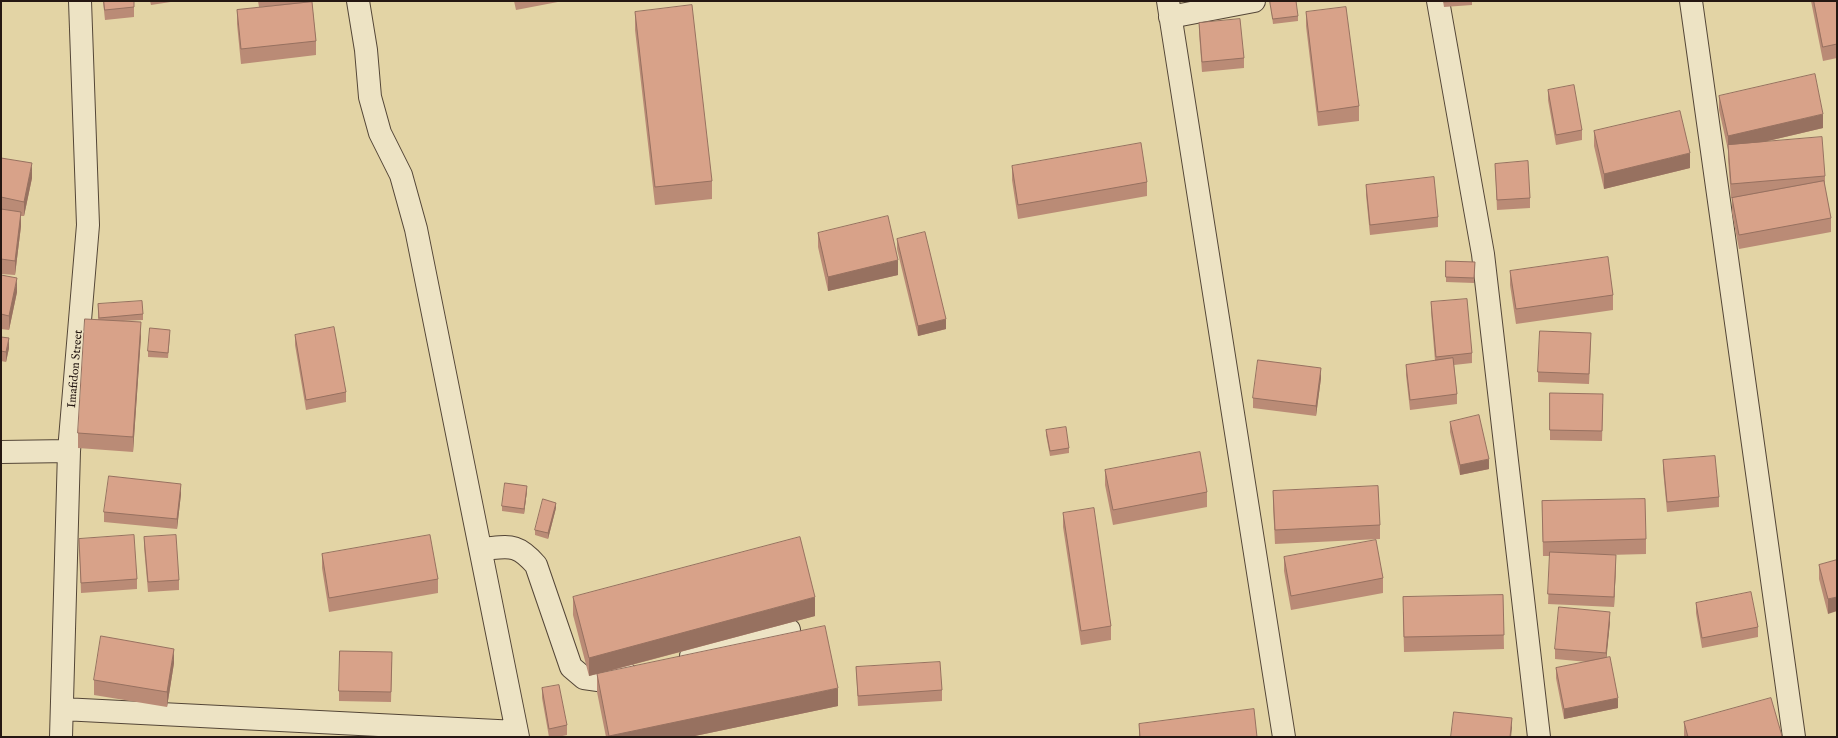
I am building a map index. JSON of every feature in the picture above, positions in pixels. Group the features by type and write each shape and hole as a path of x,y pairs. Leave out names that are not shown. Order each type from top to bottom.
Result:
{"street":[{"name":"Imafidon Street","path":"61,737 69,451 88,225 80,1"},
{"path":"62,710 518,734 416,229 401,175 380,133 370,97 366,50 358,1"},
{"path":"1254,1 1169,9 1284,737"},
{"path":"1438,1 1483,254 1539,737"},
{"path":"1691,1 1794,737"},
{"path":"1,452 69,451"},
{"path":"481,549 511,546 526,553 536,565 572,667 584,678 598,680 644,668"},
{"path":"674,660 789,630"}],"building":[{"path":"104,1 134,1 134,7 105,10"},
{"path":"1270,1 1296,1 1298,16 1273,19"},
{"path":"1814,1 1837,1 1837,44 1823,47"},
{"path":"312,2 316,41 241,49 237,10"},
{"path":"692,5 712,181 655,187 635,12"},
{"path":"1346,7 1359,106 1318,112 1306,12"},
{"path":"1240,19 1244,58 1202,62 1199,23"},
{"path":"1815,74 1823,114 1728,136 1719,96"},
{"path":"1574,85 1582,130 1556,135 1548,90"},
{"path":"1680,111 1690,153 1604,174 1594,131"},
{"path":"1822,137 1825,176 1731,184 1728,145"},
{"path":"1141,143 1147,182 1018,205 1012,166"},
{"path":"1,158 32,163 24,202 1,197"},
{"path":"1528,161 1530,198 1497,200 1495,164"},
{"path":"1434,177 1438,217 1370,225 1366,185"},
{"path":"1824,181 1831,218 1739,235 1732,198"},
{"path":"1,209 21,212 15,261 1,259"},
{"path":"888,216 898,260 828,277 818,233"},
{"path":"925,232 946,319 918,326 897,239"},
{"path":"1608,257 1613,295 1516,309 1510,271"},
{"path":"1446,261 1475,262 1474,278 1446,277"},
{"path":"1,275 17,278 9,316 1,314"},
{"path":"1467,299 1472,353 1436,357 1431,302"},
{"path":"142,301 143,314 99,318 98,304"},
{"path":"85,319 141,322 133,437 78,433"},
{"path":"334,327 346,392 306,400 295,335"},
{"path":"150,328 170,330 168,353 148,351"},
{"path":"1540,331 1591,333 1589,374 1538,372"},
{"path":"1,337 9,338 6,352 1,351"},
{"path":"1453,358 1457,394 1410,400 1406,365"},
{"path":"1258,360 1321,368 1316,406 1253,398"},
{"path":"1550,393 1603,394 1602,431 1550,430"},
{"path":"1479,415 1489,459 1460,465 1450,422"},
{"path":"1066,427 1069,448 1050,451 1046,430"},
{"path":"1200,452 1207,492 1113,510 1105,470"},
{"path":"1715,456 1719,497 1667,502 1663,460"},
{"path":"109,476 181,484 177,519 104,512"},
{"path":"505,483 527,486 524,509 502,506"},
{"path":"1378,486 1380,525 1275,530 1273,491"},
{"path":"543,499 556,503 548,533 535,530"},
{"path":"1645,499 1646,539 1543,542 1542,501"},
{"path":"1094,508 1111,626 1081,631 1063,513"},
{"path":"134,535 137,579 81,583 79,539"},
{"path":"176,535 179,580 148,582 144,537"},
{"path":"430,535 438,579 329,598 322,554"},
{"path":"800,537 815,597 589,658 573,597"},
{"path":"1376,540 1383,578 1291,596 1284,557"},
{"path":"1550,552 1616,555 1614,597 1548,594"},
{"path":"1837,560 1837,597 1828,599 1819,565"},
{"path":"1751,592 1758,627 1702,638 1696,603"},
{"path":"1503,595 1504,635 1404,637 1403,597"},
{"path":"1559,607 1610,612 1606,653 1555,649"},
{"path":"825,626 838,688 609,736 597,674"},
{"path":"101,636 174,649 167,692 94,680"},
{"path":"340,651 392,652 391,692 339,691"},
{"path":"1610,657 1618,698 1564,709 1556,668"},
{"path":"940,662 942,690 858,696 856,667"},
{"path":"559,685 567,725 549,729 542,688"},
{"path":"1771,698 1782,736 1688,737 1684,722"},
{"path":"1254,709 1257,737 1140,737 1139,724"},
{"path":"1454,712 1512,718 1510,737 1451,737"}]}
